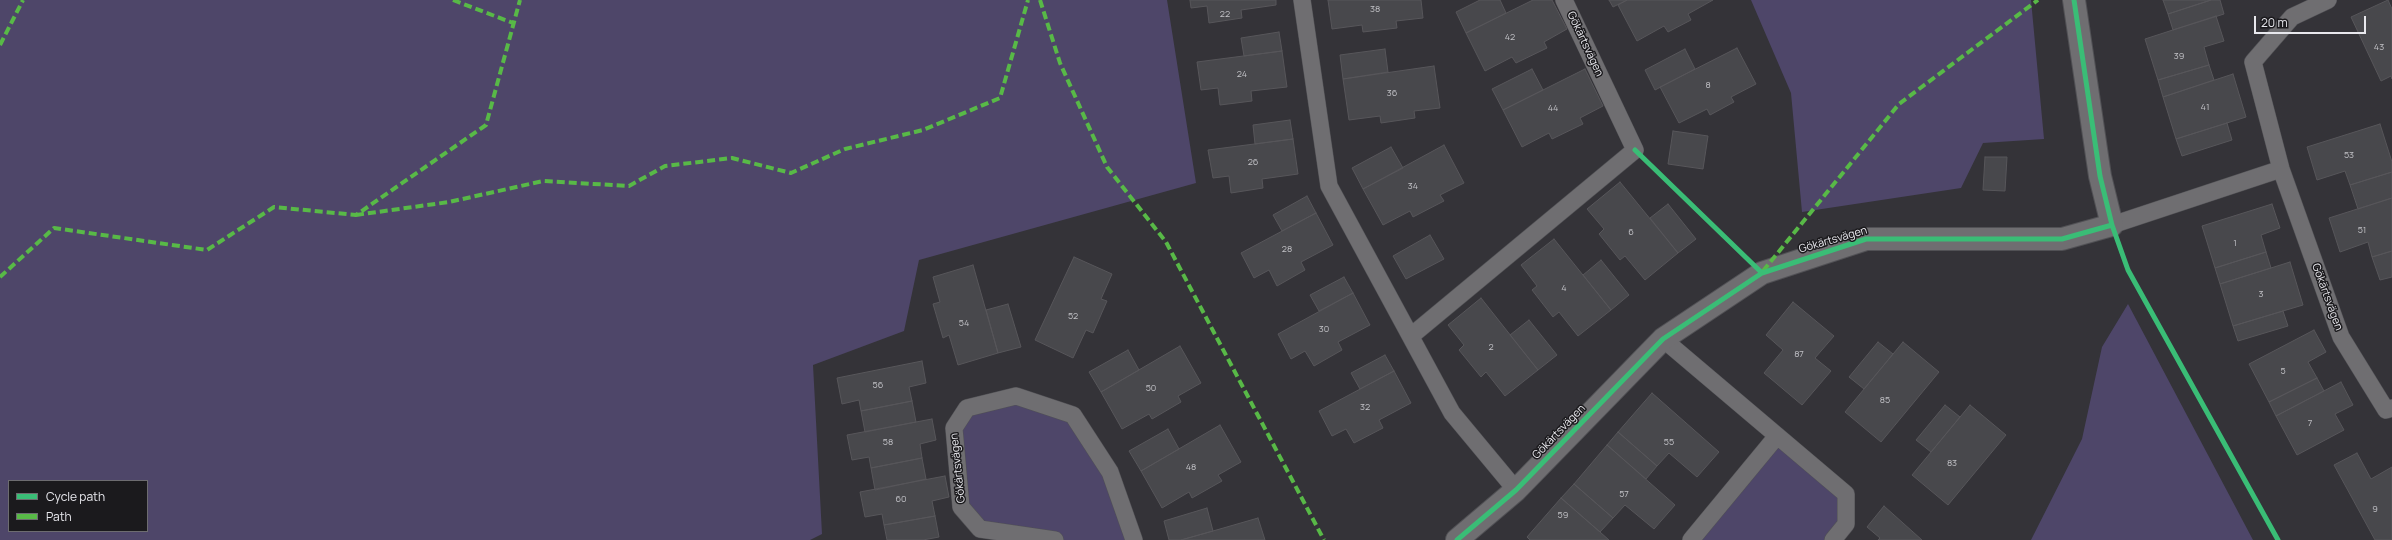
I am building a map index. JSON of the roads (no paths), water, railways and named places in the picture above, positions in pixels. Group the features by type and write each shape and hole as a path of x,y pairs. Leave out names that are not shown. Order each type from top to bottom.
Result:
{"street":[{"path":"2074,0 2100,176 2112,225"},
{"name":"Gökärtsvägen","path":"1457,540 1516,490 1663,339 1762,273 1866,239 2062,239 2112,225"}],"lane":[{"path":"1302,0 1330,186 1452,413 1516,490"},
{"name":"Gökärtsvägen","path":"1411,336 1635,150 1564,0"},
{"name":"Gökärtsvägen","path":"2328,0 2292,16 2252,62 2282,169 2341,337 2386,410 2392,408"},
{"name":"Gökärtsvägen","path":"2112,225 2282,169"},
{"path":"1663,339 1846,494 1846,524 1833,540"},
{"name":"Gökärtsvägen","path":"1055,540 980,529 961,507 954,428 967,408 1016,396 1073,415 1110,472 1131,539"},
{"path":"1691,540 1777,436"}]}
